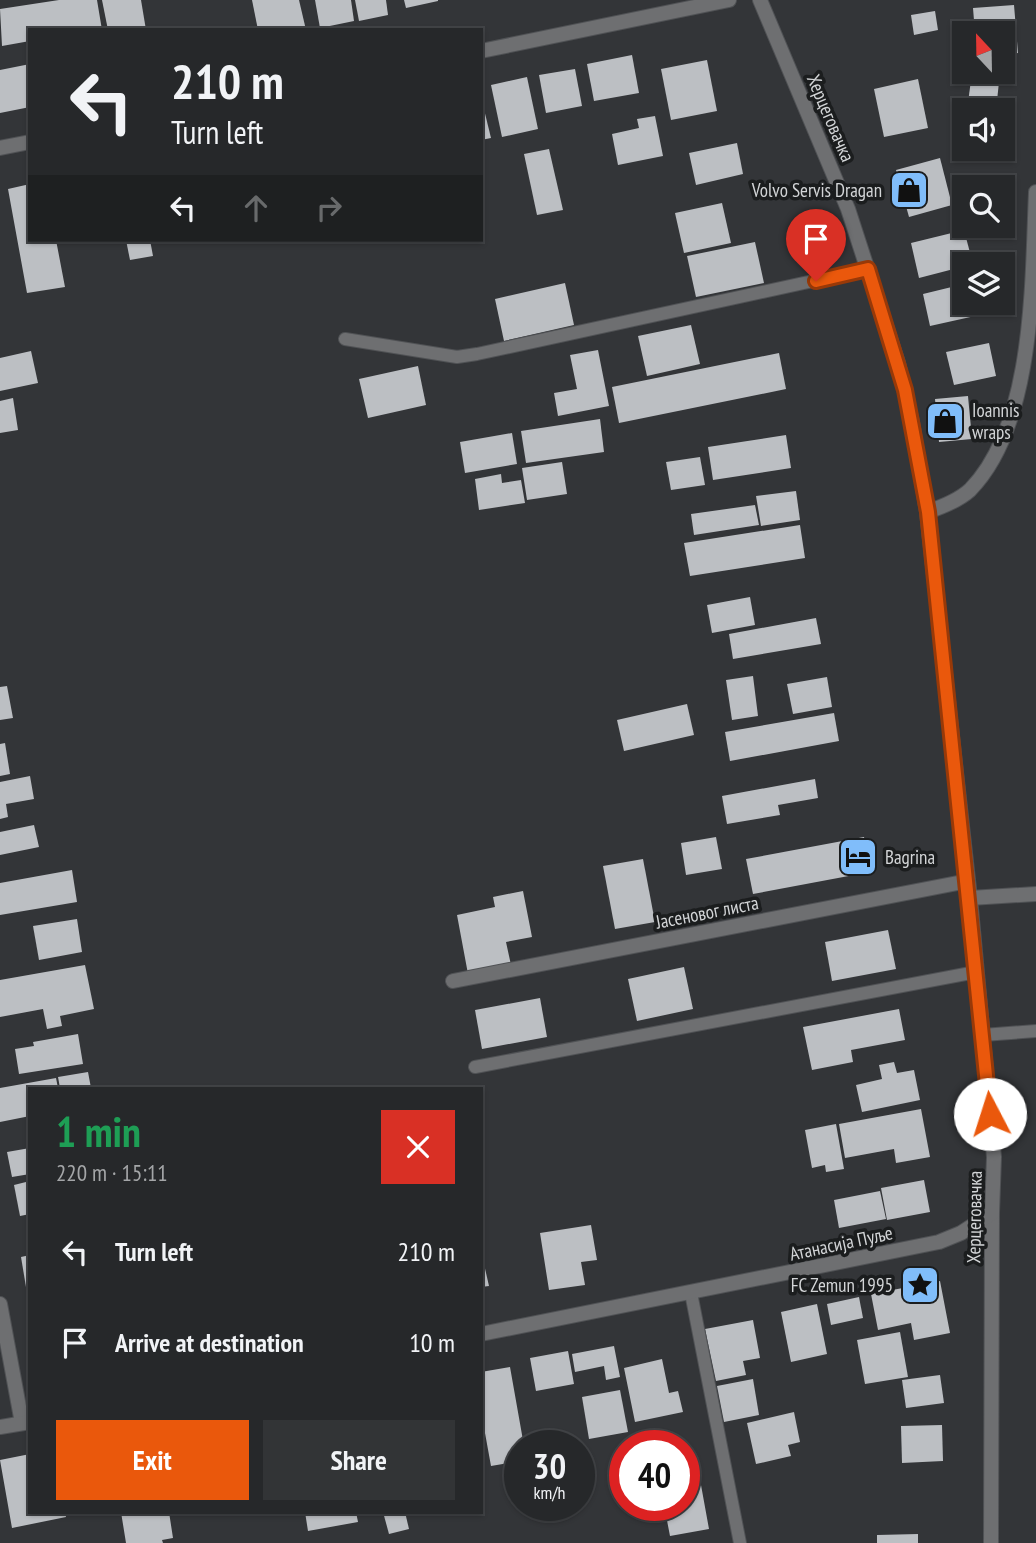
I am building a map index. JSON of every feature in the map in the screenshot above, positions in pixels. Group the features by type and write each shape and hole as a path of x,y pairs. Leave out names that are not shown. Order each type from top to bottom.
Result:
{"street":[{"path":"483,51 729,0"},
{"name":"Херцеговачка","path":"760,0 824,149 868,269 905,390 928,512 970,898 994,1157 991,1543"},
{"path":"0,148 28,142"},
{"path":"928,512 948,505 970,490 1005,434 1014,409 1031,299 1036,192"},
{"name":"Јасеновог листа","path":"453,981 968,881"},
{"path":"970,898 1036,894"},
{"name":"Атанасија Пуље","path":"483,1334 939,1242 961,1233 992,1213"},
{"path":"0,1304 26,1422 0,1427"}],"lane":[{"path":"345,340 457,356 477,354 868,269"},
{"path":"475,1066 976,972"},
{"path":"983,1035 1036,1031"},
{"path":"691,1293 740,1543"}],"building":[{"path":"59,0 97,0 102,28 28,28 28,41 2,46 0,9"},
{"path":"102,0 141,0 146,28 108,28"},
{"path":"252,0 299,0 306,28 258,28"},
{"path":"315,0 351,0 354,21 320,28"},
{"path":"355,0 386,0 388,15 359,21"},
{"path":"404,0 438,0 438,1 406,8"},
{"path":"1014,5 1018,53 1015,53 1015,21 974,21 973,8"},
{"path":"935,11 938,30 914,35 911,15"},
{"path":"632,55 639,93 594,101 587,64"},
{"path":"707,60 717,111 671,120 661,69"},
{"path":"28,64 28,107 0,113 0,70"},
{"path":"575,69 582,106 546,113 539,75"},
{"path":"527,77 538,129 502,137 491,85"},
{"path":"918,79 928,128 884,137 874,89"},
{"path":"970,84 999,84 997,98 969,98"},
{"path":"483,105 491,138 483,140"},
{"path":"655,116 663,156 618,165 612,134 639,128 637,119"},
{"path":"737,143 743,174 696,185 689,153"},
{"path":"549,149 563,210 537,215 524,154"},
{"path":"940,158 952,205 909,217 896,170"},
{"path":"28,184 28,242 56,242 65,287 27,293 8,189"},
{"path":"722,203 731,243 684,253 675,213"},
{"path":"952,233 952,238 966,238 970,252 952,252 952,269 919,278 911,243"},
{"path":"126,242 150,242 153,256 130,260"},
{"path":"755,242 764,283 696,297 687,256"},
{"path":"565,283 574,325 504,341 495,299"},
{"path":"952,287 952,315 980,315 930,326 923,294"},
{"path":"691,325 700,364 647,376 638,336"},
{"path":"989,343 996,376 954,385 946,352"},
{"path":"598,350 609,406 558,416 554,393 577,389 570,355"},
{"path":"31,351 38,383 0,391 0,358"},
{"path":"779,353 786,389 619,423 612,387"},
{"path":"418,366 426,405 368,418 359,379"},
{"path":"968,396 972,439 939,442 935,399"},
{"path":"13,398 18,430 0,433 0,401"},
{"path":"600,419 604,452 526,463 521,431"},
{"path":"512,433 517,464 465,473 460,442"},
{"path":"786,435 791,468 713,480 708,447"},
{"path":"700,457 705,485 671,490 666,462"},
{"path":"562,462 567,494 527,500 522,468"},
{"path":"501,474 502,483 521,480 525,503 479,510 475,479"},
{"path":"796,491 800,520 761,526 756,496"},
{"path":"755,505 759,525 694,535 691,514"},
{"path":"800,525 805,558 690,576 684,543"},
{"path":"750,597 755,625 712,633 707,605"},
{"path":"816,618 821,644 733,659 729,634"},
{"path":"753,676 758,716 732,720 726,680"},
{"path":"827,677 832,707 793,714 787,684"},
{"path":"7,686 13,718 0,720 0,687"},
{"path":"687,704 694,735 624,751 617,720"},
{"path":"834,713 839,741 730,761 725,732"},
{"path":"5,743 10,774 0,776 0,744"},
{"path":"30,776 34,799 6,804 8,817 0,819 0,782"},
{"path":"815,779 818,798 778,805 780,815 727,824 722,796"},
{"path":"34,825 39,847 0,855 0,832"},
{"path":"716,837 722,869 686,875 681,843"},
{"path":"864,837 870,872 753,894 746,859"},
{"path":"643,859 655,922 615,929 603,866"},
{"path":"72,870 77,902 0,915 0,883"},
{"path":"523,891 532,937 506,942 511,965 468,974 457,915 495,907 493,897"},
{"path":"77,919 82,952 39,960 33,926"},
{"path":"888,930 896,969 832,981 825,942"},
{"path":"85,965 94,1009 60,1016 62,1026 47,1029 43,1009 0,1017 0,980"},
{"path":"684,967 693,1009 637,1021 628,979"},
{"path":"540,998 547,1037 482,1049 475,1010"},
{"path":"899,1009 905,1040 851,1050 853,1062 812,1070 803,1027"},
{"path":"78,1034 83,1064 19,1074 15,1049 34,1046 33,1042"},
{"path":"894,1062 897,1073 914,1070 920,1100 862,1112 856,1085 882,1079 879,1065"},
{"path":"88,1072 91,1087 60,1087 58,1077"},
{"path":"56,1078 58,1087 28,1087 28,1116 0,1122 0,1088"},
{"path":"921,1109 930,1157 896,1163 894,1149 845,1158 839,1124"},
{"path":"836,1124 844,1169 826,1172 825,1165 812,1168 805,1130"},
{"path":"28,1148 28,1174 12,1177 7,1152"},
{"path":"924,1180 930,1212 887,1220 881,1188"},
{"path":"28,1182 28,1214 20,1216 14,1185"},
{"path":"880,1191 886,1219 839,1228 834,1200"},
{"path":"591,1225 597,1260 581,1262 585,1285 549,1290 540,1233"},
{"path":"28,1255 28,1287 26,1287 21,1257"},
{"path":"483,1260 489,1286 483,1287"},
{"path":"940,1281 950,1333 914,1340 911,1323 878,1330 871,1294"},
{"path":"859,1297 863,1318 831,1325 827,1304"},
{"path":"817,1304 827,1354 791,1362 781,1312"},
{"path":"753,1320 760,1358 743,1361 746,1375 716,1381 705,1329"},
{"path":"900,1332 908,1377 865,1384 857,1340"},
{"path":"614,1346 620,1377 606,1380 604,1366 575,1372 572,1354"},
{"path":"568,1351 574,1384 536,1391 530,1358"},
{"path":"662,1359 669,1393 678,1391 683,1412 635,1422 624,1368"},
{"path":"510,1367 521,1430 504,1430 504,1464 491,1466 483,1422 483,1372"},
{"path":"940,1375 944,1403 906,1408 902,1380"},
{"path":"753,1379 759,1415 724,1422 717,1386"},
{"path":"620,1390 628,1430 609,1430 609,1435 595,1438 595,1430 588,1430 582,1397"},
{"path":"794,1412 800,1442 788,1445 791,1456 756,1464 747,1423"},
{"path":"942,1425 943,1461 902,1463 901,1426"},
{"path":"28,1454 28,1514 65,1514 66,1517 12,1528 0,1460"},
{"path":"700,1485 709,1529 670,1536 667,1521 700,1521"},
{"path":"121,1514 169,1514 173,1538 162,1540 163,1543 126,1543"},
{"path":"305,1514 356,1514 358,1522 308,1531"},
{"path":"384,1514 405,1514 409,1529 389,1534"},
{"path":"918,1534 918,1543 877,1543 877,1535"}],"place":[{"name":"Volvo Servis Dragan","path":"909,190"},
{"name":"Ioannis wraps","path":"945,421"},
{"name":"Bagrina","path":"858,857"},
{"name":"FC Zemun 1995","path":"920,1285"}],"route":[{"path":"816,281 868,269 905,390 928,512 990,1114"}]}
